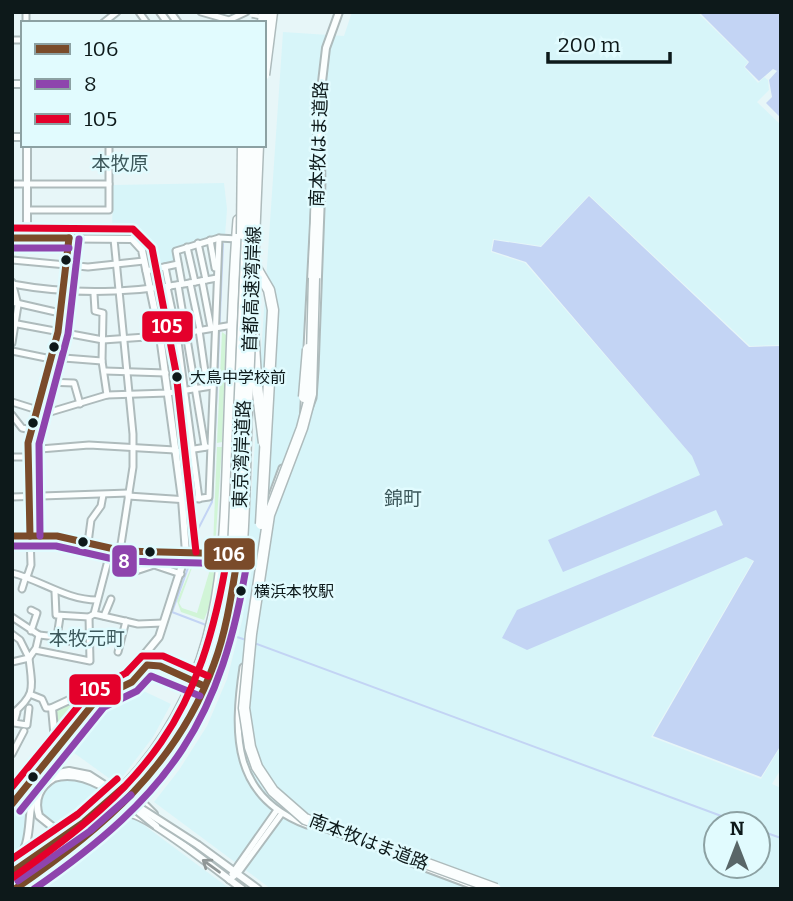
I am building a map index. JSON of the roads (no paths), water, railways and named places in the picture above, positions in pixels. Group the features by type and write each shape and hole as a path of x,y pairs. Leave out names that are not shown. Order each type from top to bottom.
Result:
{"highway":[{"path":"266,54 276,14"},
{"path":"266,65 276,14"},
{"name":"南本牧はま道路","path":"320,99 314,278 304,394 269,506 243,695 244,734 253,761 271,792 295,813 325,829 493,889"},
{"path":"243,147 242,236 269,290 273,319 264,502 245,635 243,695"},
{"name":"東京湾岸道路","path":"12,870 99,810 151,755 172,724 193,681 215,616 224,554 232,325 243,147"},
{"name":"東京湾岸道路","path":"14,888 90,837 129,802 179,738 204,686 228,615 238,554 255,147"},
{"name":"首都高速湾岸線","path":"14,888 90,835 145,789 188,735 217,676 231,629 239,576 255,147"},
{"name":"首都高速湾岸線","path":"12,878 85,829 138,783 185,722 215,655 224,617 233,551 255,147"},
{"name":"南本牧はま道路","path":"314,278 314,361 309,405 272,503 247,667 244,714 250,747 268,785 283,802 309,821 493,889"},
{"path":"250,310 257,401 265,453 260,574"}],"street":[{"path":"201,12 229,20 249,14 276,14"},
{"name":"南本牧はま道路","path":"320,99 326,48 340,12"},
{"path":"320,99 322,182 313,398 269,498 236,716 238,743 245,768 260,792 279,812 481,889"},
{"path":"303,424 320,99"},
{"path":"27,147 27,238"},
{"path":"27,210 109,210 109,147"},
{"path":"12,184 109,184"},
{"path":"12,237 135,240 144,261 160,337 191,553 157,640 130,672 52,708 46,708 42,699 32,695"},
{"path":"22,589 31,565 28,454 31,430 58,332 69,238"},
{"path":"12,497 128,494 182,499 209,497 207,447 219,238"},
{"path":"207,447 176,251 219,238 237,239"},
{"path":"114,239 114,264 125,340 133,449 120,551"},
{"path":"210,240 217,278"},
{"path":"198,243 200,330 210,386"},
{"path":"187,247 213,328"},
{"path":"12,260 88,267 144,261"},
{"path":"146,271 178,264"},
{"path":"165,267 177,334 199,499"},
{"path":"12,343 15,304 12,283 63,292 94,294 168,287 217,278"},
{"path":"94,294 95,311 103,313 102,361 107,395"},
{"path":"15,304 60,313"},
{"path":"14,324 103,340 125,340 247,324"},
{"path":"12,351 51,358 102,361"},
{"path":"105,371 166,373"},
{"path":"46,382 74,383 80,404"},
{"path":"12,402 47,413 107,395 168,393 210,386"},
{"path":"12,415 22,428 31,430"},
{"path":"12,457 89,444 175,451 207,447"},
{"path":"88,543 91,520 101,506 103,495"},
{"path":"12,536 62,537 120,551 238,554"},
{"path":"35,650 90,661 92,615 111,549"},
{"path":"136,572 154,565 181,575"},
{"path":"12,573 55,592 83,600 97,600"},
{"path":"55,592 56,615 60,617"},
{"path":"104,616 111,599"},
{"path":"31,631 37,612"},
{"path":"60,617 78,614 163,623"},
{"path":"12,617 39,635 57,636 72,642"},
{"path":"57,636 60,617"},
{"path":"118,652 127,621"},
{"path":"12,634 20,640 29,658 32,695 29,709 12,714"},
{"path":"12,662 29,658 35,650 39,635"},
{"path":"12,804 97,699 132,682 147,665 160,666 204,686"},
{"path":"52,708 56,751"},
{"path":"12,754 24,731"},
{"path":"179,738 142,796 144,805 158,823 192,853 242,889"},
{"path":"12,870 28,843 33,794 39,784 69,771 89,775 158,823 198,845 258,889"},
{"path":"53,776 37,797 37,812 45,823 54,828 68,828 99,810"},
{"path":"229,880 279,812"},
{"path":"50,866 131,814 158,823"}],"water":[{"path":"699,12 781,12 781,118 766,103 772,97 769,80 777,71 773,69 759,81 745,67 749,62"},
{"path":"589,196 749,347 781,346 781,745 761,777 653,736 754,561 746,557 527,650 502,638 517,610 723,525 716,510 563,572 548,540 700,475 692,456 526,262 492,251 494,240 541,247"}],"waterway":[{"path":"194,549 194,537 212,502 223,244"},
{"path":"193,554 172,612 206,625"},
{"path":"231,635 246,640"},
{"path":"254,643 705,810"},
{"path":"772,835 781,838"}],"place":[{"name":"大鳥中学校前","path":"177,377"},
{"name":"横浜本牧駅","path":"241,591"}],"district":[{"name":"本牧原","path":"120,163"},
{"name":"錦町","path":"403,498"},
{"name":"本牧元町","path":"87,638"}]}
